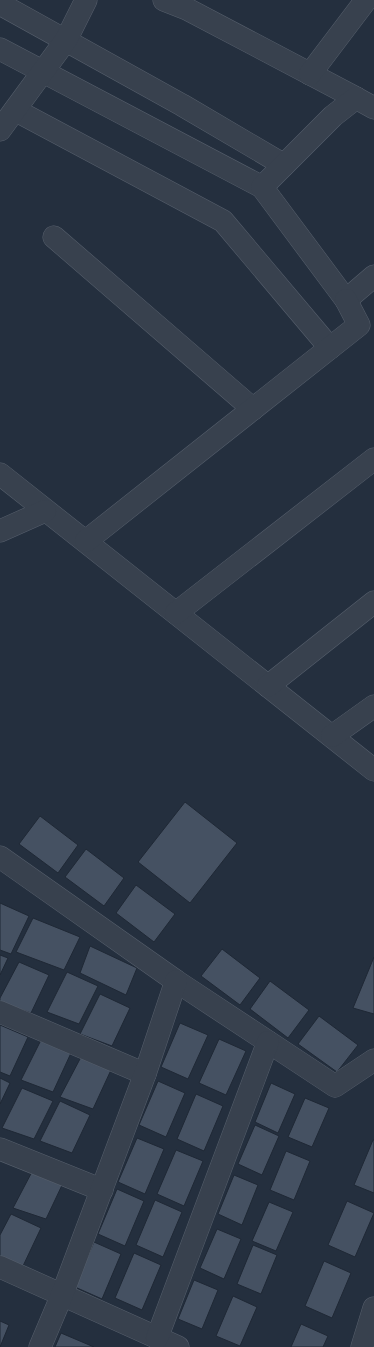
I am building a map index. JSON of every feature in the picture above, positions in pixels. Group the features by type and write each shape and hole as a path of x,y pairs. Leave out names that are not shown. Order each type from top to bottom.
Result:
{"street":[{"path":"0,130 66,40 86,0"},
{"path":"164,0 190,5 310,74 365,103"},
{"path":"310,74 366,0"},
{"path":"0,4 175,101 284,165"},
{"path":"0,49 262,187 346,300 359,325 86,541"},
{"path":"262,187 333,116 365,103"},
{"path":"15,110 222,221 330,348"},
{"path":"54,237 253,409"},
{"path":"346,300 374,276"},
{"path":"176,613 374,459"},
{"path":"0,474 374,770"},
{"path":"0,531 45,511"},
{"path":"268,686 374,602"},
{"path":"332,736 374,706"},
{"path":"0,857 176,981 335,1086 374,1060"},
{"path":"40,1347 62,1295 102,1190 145,1074 176,981"},
{"path":"0,1012 145,1074"},
{"path":"157,1338 268,1042"},
{"path":"0,1149 102,1190"},
{"path":"0,1267 178,1347"},
{"path":"362,1347 374,1308"}],"building":[{"path":"185,802 237,843 190,903 138,862"},
{"path":"40,816 78,845 58,873 19,844"},
{"path":"86,849 124,878 104,906 65,877"},
{"path":"136,885 175,914 154,942 116,913"},
{"path":"0,903 29,916 11,954 0,950"},
{"path":"33,918 80,937 64,970 16,952"},
{"path":"90,946 137,968 126,995 80,973"},
{"path":"222,949 260,978 240,1005 201,976"},
{"path":"0,955 8,958 0,975"},
{"path":"374,957 374,1014 353,1008"},
{"path":"19,962 49,975 31,1013 0,1002 0,998"},
{"path":"67,972 98,986 79,1024 47,1012"},
{"path":"270,981 309,1010 288,1038 250,1009"},
{"path":"100,994 130,1008 112,1046 80,1034"},
{"path":"319,1016 358,1045 337,1072 298,1044"},
{"path":"180,1023 208,1035 188,1079 161,1067"},
{"path":"0,1025 28,1037 10,1076 0,1072"},
{"path":"219,1039 246,1051 226,1095 199,1083"},
{"path":"41,1040 71,1053 53,1092 21,1080"},
{"path":"81,1057 111,1070 93,1109 60,1097"},
{"path":"0,1078 10,1083 0,1104"},
{"path":"158,1081 185,1093 166,1137 139,1125"},
{"path":"271,1083 295,1094 278,1133 255,1122"},
{"path":"22,1088 53,1101 34,1139 2,1128"},
{"path":"196,1094 223,1106 204,1151 177,1139"},
{"path":"305,1098 329,1108 312,1147 288,1137"},
{"path":"60,1101 90,1115 72,1153 40,1141"},
{"path":"255,1125 279,1136 262,1175 238,1164"},
{"path":"137,1138 164,1149 145,1194 118,1182"},
{"path":"374,1140 374,1193 354,1185"},
{"path":"176,1150 203,1161 184,1206 157,1194"},
{"path":"286,1151 310,1161 294,1200 270,1190"},
{"path":"34,1168 64,1181 46,1219 13,1208"},
{"path":"234,1175 258,1185 242,1225 218,1214"},
{"path":"117,1189 144,1201 125,1246 98,1234"},
{"path":"155,1200 182,1212 163,1257 136,1245"},
{"path":"347,1201 374,1213 355,1257 328,1245"},
{"path":"269,1202 293,1212 276,1251 252,1241"},
{"path":"11,1214 41,1228 23,1266 0,1258 0,1235"},
{"path":"217,1229 241,1239 224,1279 200,1268"},
{"path":"94,1242 121,1254 102,1299 75,1287"},
{"path":"253,1245 277,1255 261,1294 237,1284"},
{"path":"134,1253 161,1265 142,1310 115,1298"},
{"path":"324,1261 351,1273 332,1318 305,1306"},
{"path":"194,1280 218,1290 202,1329 178,1319"},
{"path":"233,1296 257,1307 240,1346 216,1336"},
{"path":"0,1321 9,1325 0,1347"},
{"path":"301,1324 328,1336 323,1347 291,1347"},
{"path":"61,1333 94,1347 55,1347"}]}
